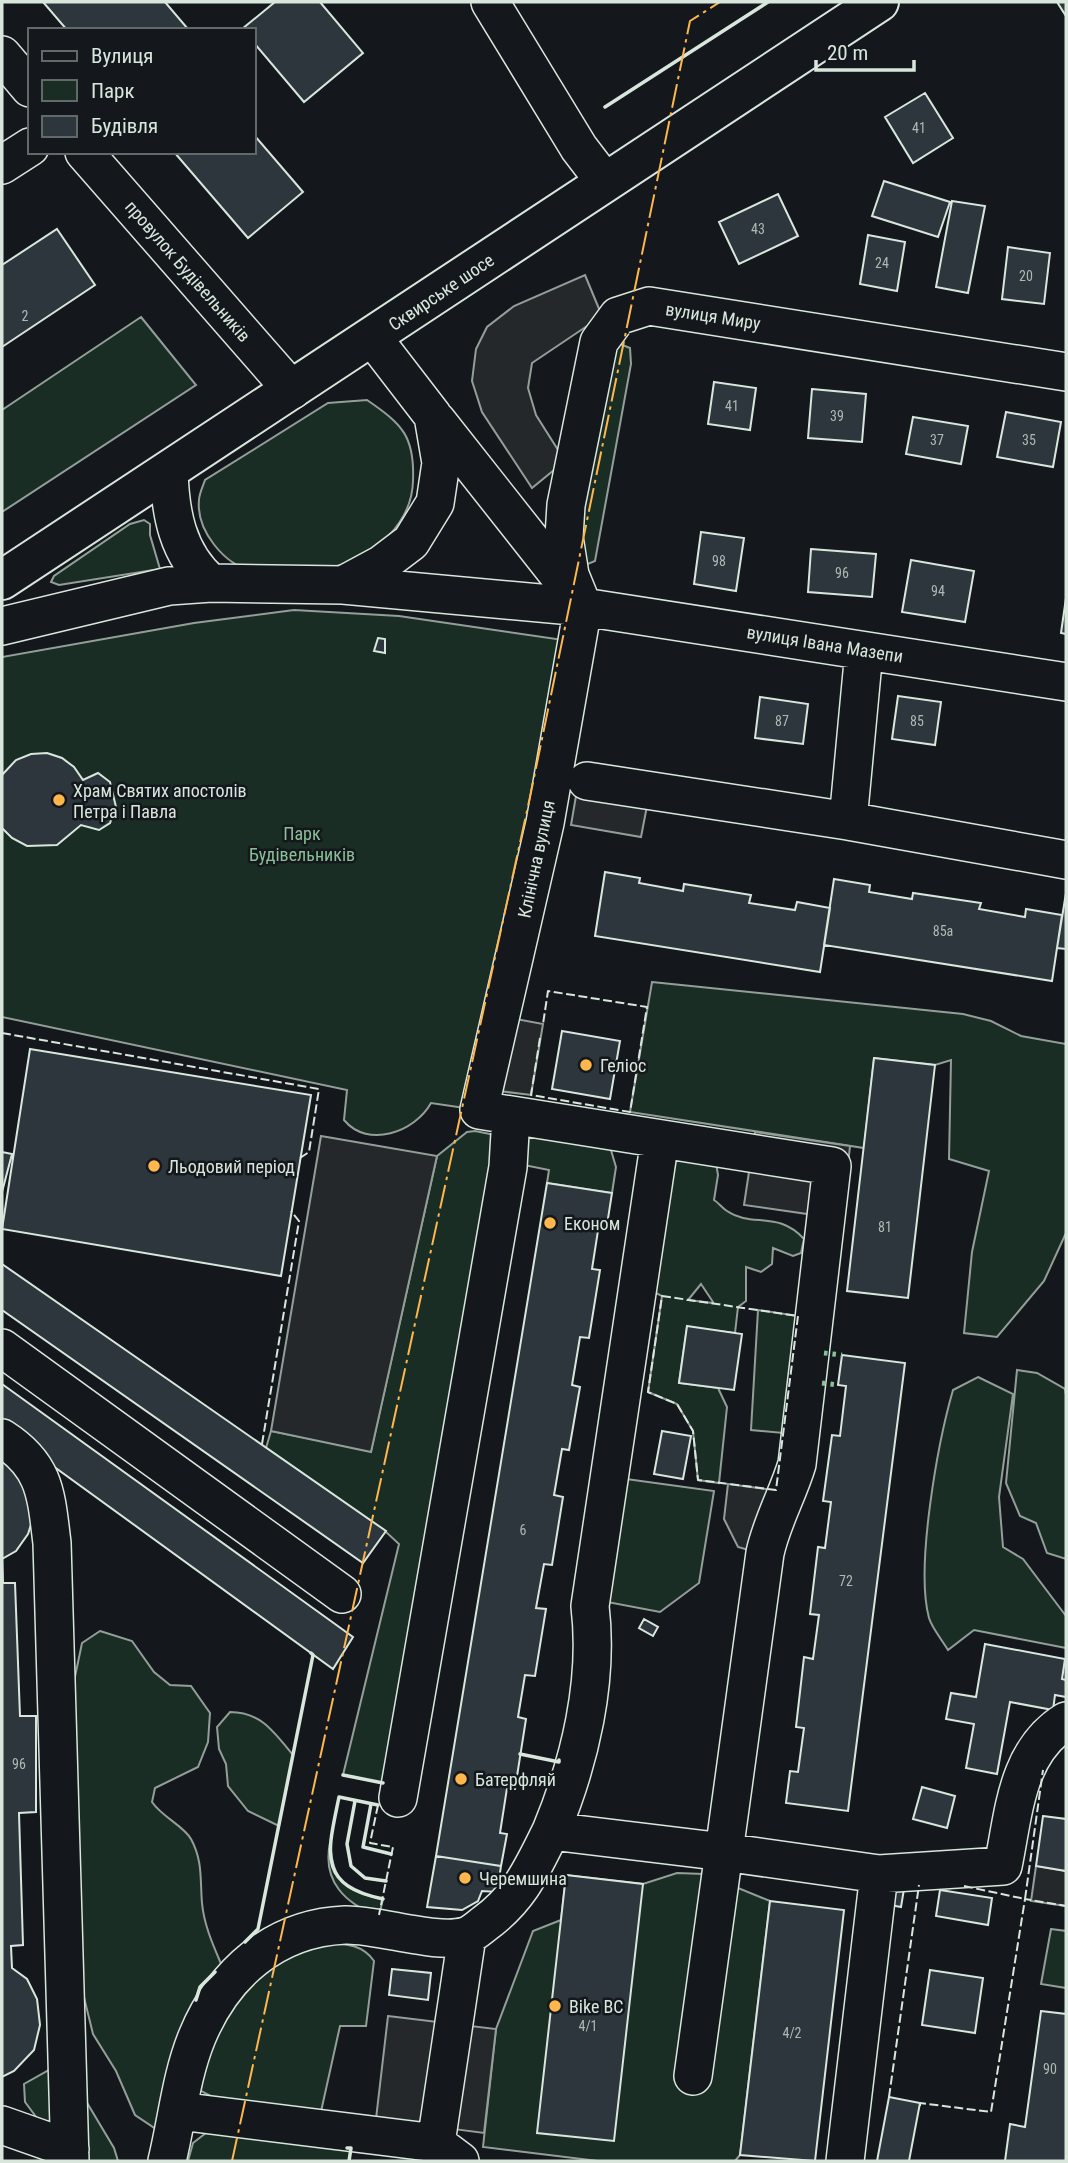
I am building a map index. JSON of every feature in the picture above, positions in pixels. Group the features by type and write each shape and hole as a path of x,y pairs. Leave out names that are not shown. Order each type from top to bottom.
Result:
{"main road":[{"name":"Сквирське шосе","path":"2,580 879,2"}],"street":[{"path":"491,2 579,149 606,182"},
{"path":"2,55 28,86"},
{"path":"2,165 28,148"},
{"name":"провулок Будівельників","path":"86,154 292,390"},
{"name":"вулиця Миру","path":"583,607 570,575 566,549 566,505 599,342 618,316 649,306 1066,372"},
{"path":"373,338 583,607"},
{"path":"343,585 382,564 411,542 435,503 441,463 433,416"},
{"path":"169,470 170,501 176,530 196,570 211,583"},
{"name":"вулиця Івана Мазепи","path":"2,626 169,586 211,583 343,585 583,607 1066,682"},
{"name":"Клінічна вулиця","path":"398,1798 508,1167 495,1113 583,607"},
{"path":"848,821 864,651"},
{"path":"587,781 848,821 1066,860"},
{"path":"495,1113 832,1166 797,1464 787,1496 771,1525 765,1553 693,2076"},
{"path":"167,2161 197,2036 213,2005 234,1977 268,1946 304,1932 344,1925 442,1937 467,1936 496,1915 521,1891 551,1831 575,1765 595,1647 590,1606 660,1139"},
{"path":"2,1348 342,1594"},
{"path":"2,1438 24,1453 42,1482 52,1543 70,2155 2,2125"},
{"path":"551,1831 880,1874 1003,1866 1023,1771 1038,1744 1066,1721"},
{"path":"845,2161 880,1874"},
{"path":"179,2111 448,2152 467,1936"}],"green space":[{"path":"141,317 196,385 2,512 2,410"},
{"path":"620,344 630,348 631,364 595,561 583,566 574,542 608,352"},
{"path":"367,400 397,424 409,442 412,453 411,496 406,511 388,537 362,556 327,568 253,571 232,562 222,554 207,534 199,511 199,498 205,480 328,403"},
{"path":"144,520 150,524 150,535 160,569 59,585 51,582 54,576 130,524"},
{"name":"Парк Будівельників","path":"294,610 399,616 577,642 479,1110 431,1103 424,1113 403,1129 378,1135 365,1134 344,1120 347,1090 2,1017 2,657 194,623"},
{"path":"652,982 963,1014 991,1021 1021,1036 1066,1044 1066,1233 1044,1281 997,1337 964,1333 972,1252 989,1171 949,1159 951,1060 935,1065 874,1058 864,1148 630,1112"},
{"path":"467,1132 500,1136 383,1783 343,1775 399,1544 385,1531 266,1448 271,1431 371,1451 437,1156"},
{"path":"520,1135 610,1147 616,1167 612,1193 547,1183 549,1170 514,1163"},
{"path":"683,1152 715,1157 718,1175 714,1200 736,1216 785,1225 804,1239 801,1253 793,1256 773,1248 772,1264 761,1272 746,1267 746,1301 738,1307 735,1333 687,1327 679,1383 718,1388 727,1407 719,1483 698,1480 693,1431 677,1404 648,1392 662,1296 654,1292 669,1163","holes":["701,1284 713,1303 688,1300"]},
{"path":"758,1310 798,1316 783,1433 751,1430"},
{"path":"1017,1370 1037,1373 1065,1389 1066,1559 1047,1553 1036,1523 1020,1516 1006,1483"},
{"path":"978,1377 1013,1394 999,1497 1003,1547 1023,1559 1066,1616 1066,1648 974,1630 948,1650 929,1618 925,1596 926,1537 941,1440 953,1390"},
{"path":"619,1478 714,1491 699,1583 660,1612 602,1601"},
{"path":"100,1631 132,1641 154,1672 170,1685 191,1686 210,1713 208,1742 198,1767 155,1788 152,1802 188,1834 195,1847 205,1919 222,1966 200,1987 180,2040 159,2131 135,2115 116,2071 93,2034 77,1969 78,1802 72,1691 82,1643"},
{"path":"230,1712 250,1715 259,1720 273,1731 293,1755 279,1826 248,1811 228,1786 217,1727"},
{"path":"330,1843 334,1868 343,1883 359,1892 383,1899 379,1916 356,1905 339,1889 330,1869"},
{"path":"677,1873 704,1874 770,1901 740,2155 735,2161 598,2161 483,2147 496,2029 533,1931 561,1920 566,1875 643,1884"},
{"path":"1051,1929 1066,1931 1066,1988 1041,1984"},
{"path":"319,1942 356,1947 374,1961 366,2026 340,2026 320,2116 220,2101 201,2091 206,2059 213,2041 241,1990 265,1968"},
{"path":"49,2070 77,2086 114,2148 118,2161 69,2161 25,2102 24,2084"},
{"path":"211,2129 351,2148 349,2161 188,2161 193,2143"}],"shaded area":[{"path":"585,275 602,316 532,363 528,388 536,415 565,461 532,488 482,412 472,381 476,349 487,327 514,306"},
{"path":"581,767 652,780 641,837 571,825"},
{"path":"500,1016 543,1024 531,1095 483,1089"},
{"path":"755,1132 850,1146 842,1219 744,1205"},
{"path":"321,1136 437,1156 371,1452 271,1431"},
{"path":"728,1484 788,1492 752,1551 738,1547 724,1519"},
{"path":"1036,1866 1066,1871 1066,1906 1031,1901"},
{"path":"388,2016 496,2029 484,2133 376,2119"}],"building":[{"path":"43,2 165,2 187,28 65,28"},
{"path":"275,2 320,2 363,53 304,102 256,45 256,28 243,28"},
{"path":"1057,2 1066,2 1066,16"},
{"path":"925,93 953,138 913,163 885,117"},
{"path":"256,137 303,192 248,238 176,154 256,154"},
{"path":"884,181 950,202 938,237 872,216"},
{"path":"778,194 798,236 739,264 719,222"},
{"path":"952,201 985,206 968,293 936,287"},
{"path":"57,229 95,285 2,347 2,265"},
{"path":"868,235 905,242 897,291 860,284"},
{"path":"1008,247 1050,253 1044,304 1002,299"},
{"path":"714,382 756,388 750,430 708,424"},
{"path":"812,389 866,394 862,442 808,438"},
{"path":"1006,412 1061,422 1053,467 997,457"},
{"path":"913,417 968,426 961,464 906,454"},
{"path":"701,532 744,538 736,591 694,584"},
{"path":"811,549 876,554 872,597 808,592"},
{"path":"911,560 974,571 965,622 902,612"},
{"path":"1066,598 1066,634 1061,633"},
{"path":"378,638 385,639 385,653 374,651"},
{"path":"898,696 941,702 935,745 892,739"},
{"path":"760,697 808,704 803,744 755,738"},
{"name":"Храм Святих апостолів Петра і Павла","path":"47,753 62,758 74,767 83,780 98,773 110,782 116,807 110,823 99,830 81,825 57,845 27,846 12,838 2,828 2,775 16,760 31,754"},
{"path":"605,872 640,878 639,883 683,891 684,884 751,895 749,903 795,910 797,902 830,908 820,972 595,936"},
{"path":"834,879 870,885 869,892 912,899 913,893 981,903 979,909 1025,917 1026,909 1062,915 1052,981 824,945"},
{"path":"1066,893 1066,949 1057,948"},
{"name":"Геліос","path":"562,1031 620,1041 610,1099 552,1089"},
{"name":"Льодовий період","path":"30,1049 311,1095 281,1276 2,1229"},
{"path":"874,1058 935,1065 908,1298 847,1291"},
{"path":"2,1152 12,1154 2,1192"},
{"path":"547,1183 612,1193 607,1225 599,1224 592,1269 600,1270 589,1338 580,1337 572,1385 580,1387 569,1450 562,1449 554,1495 563,1497 552,1565 544,1564 536,1608 546,1609 535,1676 525,1675 518,1717 526,1719 515,1789 507,1788 500,1833 507,1834 501,1866 436,1856"},
{"path":"2,1264 386,1531 363,1563 2,1310"},
{"path":"687,1326 742,1334 734,1390 679,1383"},
{"path":"842,1355 905,1363 848,1811 786,1803 790,1771 798,1772 804,1728 796,1727 804,1657 813,1659 819,1615 810,1614 818,1547 825,1548 831,1502 823,1501 832,1435 840,1436 846,1386 838,1385"},
{"path":"2,1384 353,1637 333,1669 2,1429"},
{"path":"662,1431 691,1436 683,1479 654,1474"},
{"path":"2,1446 10,1451 35,1512 28,1534 16,1551 2,1559"},
{"path":"2,1559 3,1583 15,1583 20,1716 36,1716 36,1812 19,1813 23,1945 11,1946 12,1968 27,1979 37,1999 40,2025 34,2050 14,2071 2,2077"},
{"path":"644,1619 658,1627 653,1636 639,1628"},
{"path":"985,1644 1065,1659 1062,1679 1066,1680 1066,1697 1055,1695 1053,1710 1010,1702 997,1774 966,1768 974,1724 946,1719 951,1693 976,1697"},
{"path":"922,1787 955,1796 947,1828 913,1819"},
{"path":"1043,1816 1066,1819 1066,1871 1036,1866"},
{"name":"Черемшина","path":"436,1856 501,1866 497,1892 482,1891 478,1901 462,1910 427,1907"},
{"path":"566,1875 643,1884 614,2141 537,2133"},
{"path":"893,1881 905,1883 901,1907 890,1905"},
{"path":"940,1890 992,1898 988,1925 936,1916"},
{"path":"770,1901 844,1910 815,2161 740,2155"},
{"path":"392,1969 431,1973 428,2000 389,1995"},
{"path":"930,1970 983,1978 975,2033 922,2025"},
{"path":"1041,2011 1066,2014 1066,2161 1005,2161 1010,2124 1025,2127"},
{"path":"889,2097 920,2103 909,2161 877,2161"}],"hedge":[{"path":"824,1353 842,1355"},
{"path":"822,1383 838,1385"}],"fence":[{"path":"540,1038 531,1095 630,1112 647,1007 548,991 543,1024"},
{"path":"2,1033 319,1089 309,1152 300,1158"},
{"path":"262,1444 299,1221 291,1211"},
{"path":"662,1296 798,1316 776,1490 698,1480 693,1431 677,1404 648,1392 662,1296"},
{"path":"964,1886 1025,1899 1043,1770"},
{"path":"378,1805 370,1843 393,1847 379,1915"},
{"path":"889,2097 919,1885"},
{"path":"920,2106 920,2103 991,2112 1025,1899 1066,1906"}],"wall":[{"path":"605,107 768,2"},
{"path":"245,1942 258,1929 313,1655 311,1653"},
{"path":"520,1754 559,1760"},
{"path":"343,1775 383,1783"},
{"path":"378,1805 339,1797 330,1849 337,1875 346,1885 361,1893 383,1899"},
{"path":"355,1801 347,1844 351,1866 365,1878 386,1881"},
{"path":"371,1804 363,1847 391,1854"},
{"path":"196,2000 200,1987 215,1972"},
{"path":"347,2148 351,2148 349,2161"}],"power":[{"path":"232,2161 530,797 690,21 720,2"}],"place":[{"name":"Храм Святих апостолів Петра і Павла","path":"59,800"},
{"name":"Геліос","path":"586,1065"},
{"name":"Льодовий період","path":"154,1166"},
{"name":"Економ","path":"550,1223"},
{"name":"Батерфляй","path":"461,1779"},
{"name":"Черемшина","path":"465,1878"},
{"name":"Bike BC","path":"555,2006"}]}
